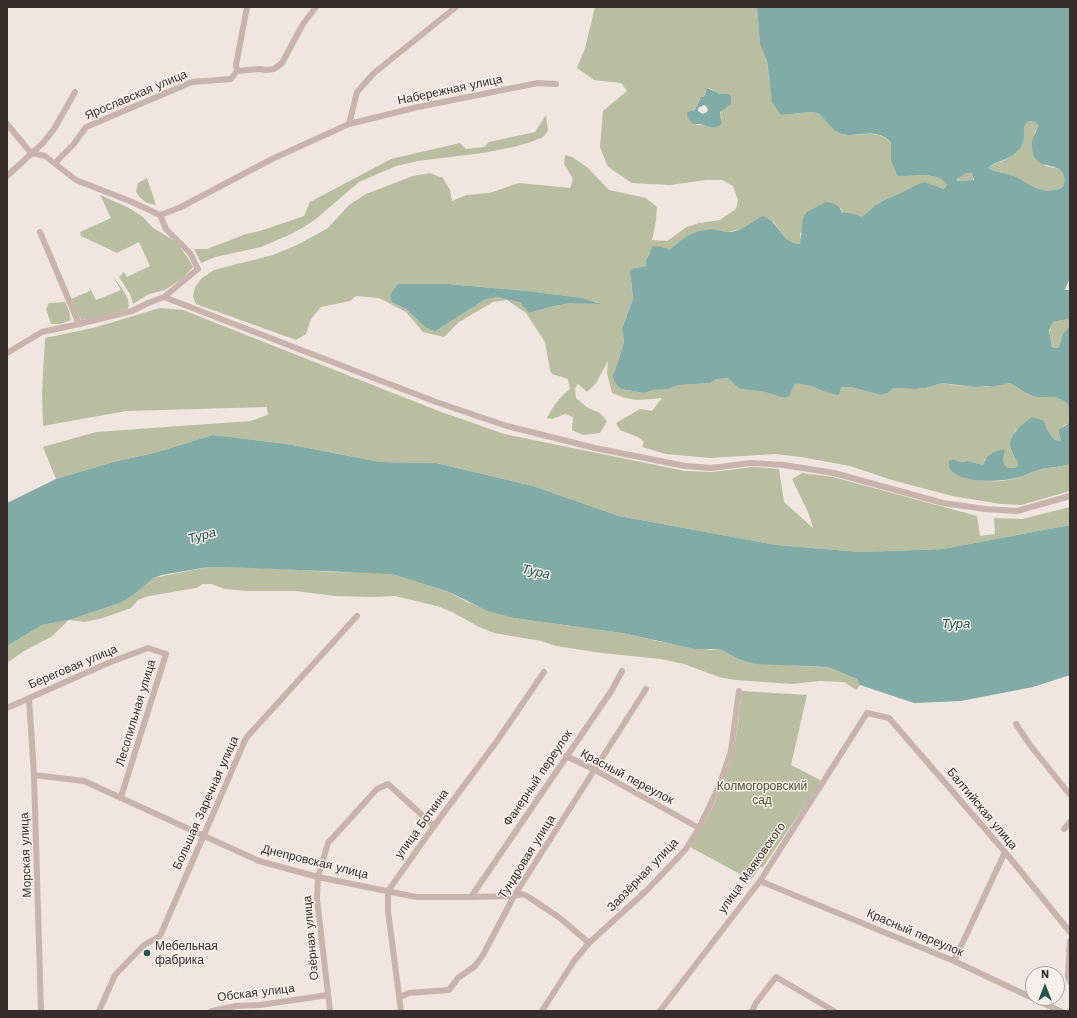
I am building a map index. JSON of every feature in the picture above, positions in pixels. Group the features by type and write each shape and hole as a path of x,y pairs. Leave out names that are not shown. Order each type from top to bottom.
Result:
{"street":[{"path":"238,71 236,65 247,7"},
{"name":"Ярославская улица","path":"55,163 73,145 86,127 192,82 231,79 238,71 260,68 266,70 274,68 282,63 303,24 316,7"},
{"path":"349,124 356,92 374,72 456,7"},
{"name":"Набережная улица","path":"160,215 179,208 272,159 349,124 418,107 538,83 556,84"},
{"path":"7,176 43,143 54,129 75,92"},
{"path":"7,124 32,153 46,156 76,180 132,202 160,215 166,229 190,253 198,269 164,297 148,302 132,310 42,332 7,353"},
{"path":"40,232 79,324"},
{"path":"164,297 436,402 507,426 595,448 685,466 711,468 751,463 784,464 834,473 943,503 985,509 1017,511 1070,496"},
{"name":"Большая Заречная улица","path":"99,1011 115,975 144,944 160,936 246,738 357,616"},
{"name":"Береговая улица","path":"7,708 148,648"},
{"name":"Лесопильная улица","path":"121,798 166,654 148,648"},
{"name":"Фанерный переулок","path":"472,897 612,690 622,671"},
{"name":"улица Боткина","path":"388,891 497,741 544,672"},
{"name":"Тундровая улица","path":"400,997 410,993 449,990 458,978 475,966 484,955 514,896 646,689"},
{"name":"Заозёрная улица","path":"542,1011 574,961 590,943 652,884 686,849 699,828 720,784 731,751 739,691"},
{"name":"Морская улица","path":"30,698 42,1011"},
{"name":"Балтийская улица","path":"867,713 889,718 1005,852 1070,932"},
{"name":"улица Маяковского","path":"662,1010 760,881 867,713"},
{"path":"1016,724 1030,745 1070,795"},
{"name":"Красный переулок","path":"566,756 595,770 699,828"},
{"name":"Днепровская улица","path":"34,775 84,782 259,861 318,877 416,897 514,896 522,894 535,900 560,918 590,943"},
{"name":"Озёрная улица","path":"330,1011 316,899 318,877 328,843 377,789 388,784 434,826"},
{"path":"1064,829 1070,822"},
{"path":"954,961 1005,852"},
{"name":"Красный переулок","path":"760,881 954,961 1060,1011"},
{"path":"388,891 388,911 401,1011"},
{"path":"1070,941 1068,977 1070,982"},
{"path":"752,1011 756,1003 776,977 834,1011"},
{"name":"Обская улица","path":"212,1011 236,1006 261,1008 328,995"}],"green space":[{"path":"595,7 757,7 760,44 767,61 769,80 781,115 810,112 818,113 834,130 839,133 845,135 871,134 884,137 891,142 891,160 901,176 933,176 943,181 947,185 944,189 925,182 920,183 884,200 861,218 852,213 842,214 841,208 800,233 800,244 788,240 774,222 728,232 717,230 676,245 670,251 662,247 649,253 646,260 646,266 635,268 631,282 633,299 622,327 624,342 615,371 612,375 621,389 644,393 653,390 667,389 679,385 710,383 717,379 728,378 741,389 767,392 784,398 795,384 803,383 833,394 840,391 841,387 851,387 880,395 888,393 894,388 926,388 942,383 960,386 986,387 1010,383 1031,395 1056,398 1068,404 1070,423 1064,425 1059,433 1061,441 1055,440 1048,431 1044,421 1016,430 1011,440 1010,448 1017,460 1018,466 1008,468 1006,466 1004,461 1005,452 985,459 983,465 968,461 960,462 954,459 959,476 980,480 1002,481 1010,480 1046,468 1070,464 1070,491 1021,505 1001,504 952,496 892,480 850,466 801,457 775,454 710,458 666,454 642,447 644,442 638,437 620,430 616,423 640,409 652,411 662,398 637,400 612,393 607,373 608,361 596,383 587,392 578,384 575,388 576,398 588,408 600,413 607,421 600,433 583,435 572,430 573,417 565,414 552,419 547,418 557,402 570,389 568,379 552,374 545,342 526,313 507,300 493,302 459,322 444,337 423,332 406,312 379,298 356,296 350,301 321,307 311,319 306,334 296,340 196,304 193,296 195,287 202,278 214,270 273,255 299,244 328,228 349,205 366,194 413,176 430,173 443,178 450,190 452,201 466,195 490,193 519,183 570,188 573,179 564,164 565,155 572,157 587,167 609,190 646,198 657,207 652,240 667,241 687,227 699,223 720,220 736,209 738,200 733,186 722,180 706,180 670,185 632,183 608,167 600,147 603,111 627,91 621,83 594,80 577,68 585,48","holes":["709,88 719,94 728,94 731,96 729,106 723,109 720,113 722,118 720,126 714,127 696,125 693,111 699,100 704,97 705,92","398,284 448,284 527,291 583,298 599,303 571,303 529,313 520,301 497,297 484,300 425,327 406,309 392,302"]},
{"path":"546,115 548,131 543,137 513,147 483,153 418,161 396,166 359,182 317,218 304,227 261,247 215,257 201,263 194,249 207,249 246,234 260,231 304,216 310,202 391,159 460,143 466,149 484,147 489,142 535,132"},
{"path":"1029,121 1035,122 1038,126 1034,134 1045,166 1061,170 1063,172 1065,179 1064,185 1059,189 1042,190 1017,177 988,168 1012,156 1019,150 1023,142 1026,123"},
{"path":"969,172 973,174 973,180 958,180 960,176"},
{"path":"147,178 156,205 144,201 136,192 138,183"},
{"path":"100,195 129,208 143,217 152,227 176,242 193,267 183,278 165,290 149,294 133,304 130,294 119,277 124,272 127,277 150,266 139,242 117,253 81,236 80,232 111,218"},
{"path":"112,275 128,300 128,309 81,320 71,299 90,291 89,287 96,300 121,290"},
{"path":"65,302 71,320 60,324 51,324 46,309 49,303"},
{"path":"160,308 183,310 436,410 504,434 685,471 712,472 753,467 779,469 784,502 813,528 808,512 792,479 802,473 833,477 977,516 980,536 995,534 994,518 1022,519 1070,507 1070,525 943,549 860,552 776,545 619,516 533,486 436,463 380,462 287,444 213,435 154,453 113,462 56,479 43,447 96,432 250,421 268,415 267,407 126,411 43,426 42,392 45,338 93,328"},
{"path":"1068,319 1070,321 1070,326 1061,340 1059,347 1053,348 1050,335 1051,325 1053,322"},
{"path":"208,567 385,573 449,592 467,602 514,618 622,633 657,641 710,650 719,649 739,659 797,666 828,667 857,679 860,685 856,690 844,682 820,681 792,684 735,680 719,677 684,664 661,659 602,653 556,646 541,641 494,633 437,606 395,596 335,596 296,591 247,591 225,589 211,584 203,584 196,588 149,596 138,600 131,608 103,618 85,622 69,620 120,603 153,578"},
{"path":"69,620 51,637 24,651 7,663 7,646 42,625"},
{"name":"Колмогоровский сад","path":"742,691 807,695 791,765 820,780 818,786 763,867 760,867 751,880 690,847 715,801 729,765 736,737"}],"water":[{"path":"757,7 1070,7 1070,278 1065,290 1070,290 1070,321 1068,319 1053,322 1049,330 1052,347 1055,348 1059,347 1063,334 1070,326 1070,422 1068,404 1053,397 1034,396 1010,383 996,386 974,387 942,383 926,388 894,388 888,393 880,395 851,387 841,387 839,395 828,393 812,386 795,384 789,396 784,398 766,392 741,389 728,378 717,379 710,383 679,385 667,389 653,390 644,393 621,389 616,384 612,375 615,371 624,342 622,328 633,299 630,270 646,266 646,260 653,246 670,250 691,234 703,230 733,232 762,216 773,222 789,240 800,244 803,218 807,212 826,202 836,205 840,208 842,213 852,213 861,217 879,203 920,183 925,182 944,189 947,185 943,181 933,176 897,175 891,160 891,142 878,134 845,135 839,133 834,130 818,113 810,112 781,115 772,102 767,61 760,44","holes":["1029,121 1035,122 1038,126 1032,141 1034,156 1038,161 1061,171 1064,176 1064,185 1059,189 1042,190 1017,177 988,168 1015,154 1019,150 1023,142 1026,123","966,173 972,173 974,180 958,181 957,179"]},
{"path":"707,88 719,94 728,94 731,96 731,104 720,112 722,122 720,126 712,127 694,124 688,119 687,113 695,110 701,97 704,97","holes":["704,105 708,110 707,112 703,114 698,111 698,108"]},
{"path":"398,284 448,284 527,291 583,298 601,304 571,303 529,313 520,302 497,297 484,300 435,331 425,327 406,309 392,302 390,295"},
{"path":"1032,417 1044,421 1048,431 1055,440 1061,441 1059,430 1070,422 1070,464 1042,469 1016,478 988,481 965,478 956,474 950,469 949,461 954,459 960,462 968,461 983,465 990,454 1004,449 1004,461 1006,466 1008,468 1014,468 1018,466 1010,446 1010,441 1012,436"},
{"name":"Тура","path":"213,435 287,444 380,462 436,463 533,486 619,516 776,545 860,552 943,549 1070,525 1070,675 1033,687 961,701 914,703 860,685 857,679 828,667 755,664 739,659 719,649 696,649 622,633 514,618 488,611 449,592 392,574 229,567 208,567 153,578 133,595 120,603 69,620 42,625 7,646 7,503 56,479 113,462 154,453"}],"place":[{"name":"Мебельная фабрика","path":"147,953"}]}
